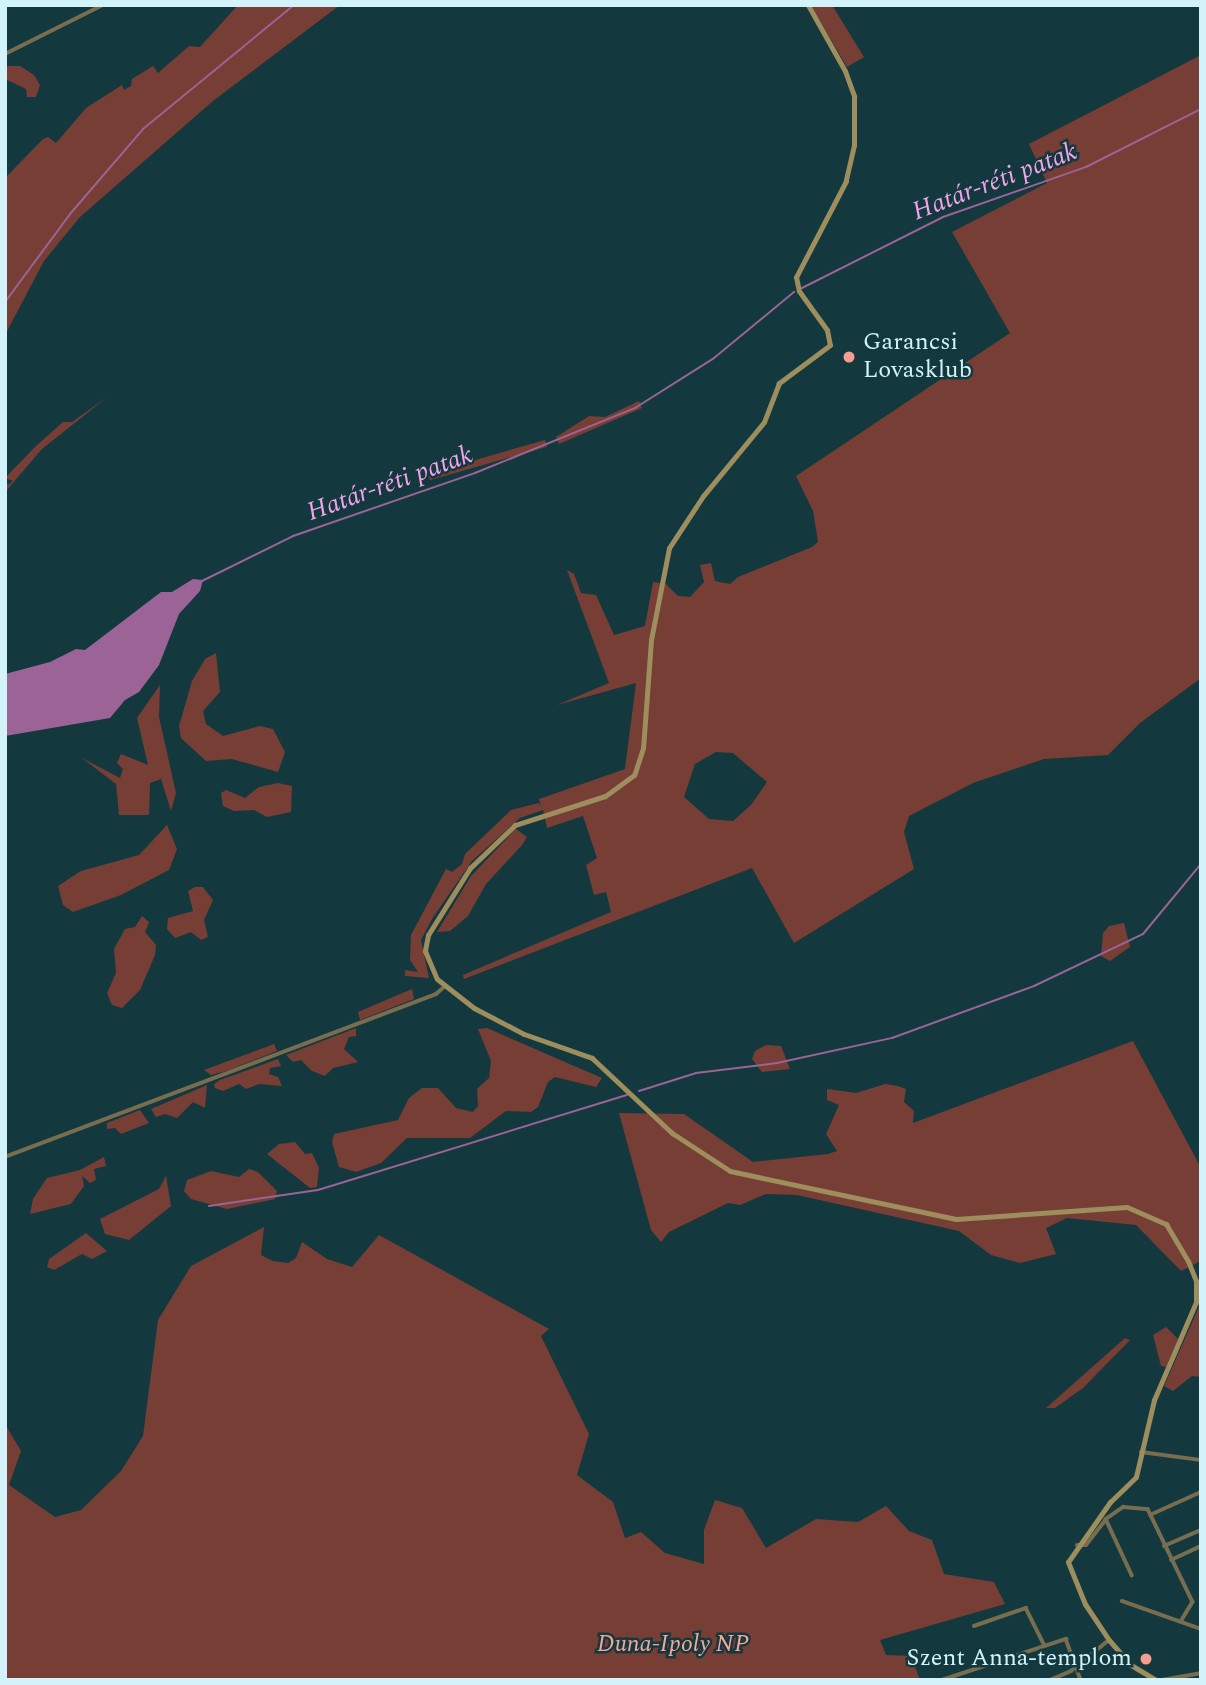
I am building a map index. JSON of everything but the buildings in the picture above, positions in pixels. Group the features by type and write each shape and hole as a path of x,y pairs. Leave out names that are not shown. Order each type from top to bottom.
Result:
{"main road":[{"path":"808,5 852,87 855,129 839,199 800,266 797,285 827,330 830,345 779,383 764,422 703,496 669,548 651,640 643,748 634,775 604,796 523,820 470,868 426,940 427,958 444,986 503,1026 592,1058 672,1133 730,1171 956,1219 1107,1207 1127,1207 1154,1215 1179,1241 1197,1293 1154,1400 1133,1482 1110,1502 1077,1545 1068,1562 1073,1579 1109,1640 1131,1665 1156,1680"}],"street":[{"path":"5,53 103,5"},
{"path":"5,1157 435,995 444,986"},
{"path":"1142,1452 1201,1460"},
{"path":"1150,1515 1201,1492"},
{"path":"1077,1545 1086,1545 1106,1519 1130,1505 1146,1508 1193,1602 1181,1622"},
{"path":"1106,1519 1132,1575"},
{"path":"1164,1546 1201,1530"},
{"path":"1171,1560 1201,1546"},
{"path":"1122,1601 1201,1629"},
{"path":"974,1626 1026,1608 1044,1644"},
{"path":"942,1680 1044,1644 1066,1639 1074,1668 1081,1680"},
{"path":"1050,1680 1074,1668 1109,1640"},
{"path":"1162,1680 1201,1673"}],"green space":[{"path":"238,5 340,5 213,101 80,217 44,261 5,335 5,178 43,139 48,137 56,143 86,108 122,85 124,90 131,86 132,79 153,66 158,73 189,46 200,47"},
{"path":"811,5 832,5 864,57 847,67"},
{"path":"1201,55 1201,678 1140,723 1108,755 1044,759 973,783 909,816 904,832 914,869 794,943 752,868 464,979 463,975 611,912 606,892 594,895 586,865 597,858 583,816 547,828 543,810 520,818 472,861 432,919 421,940 429,978 405,976 405,970 418,972 410,960 411,935 446,869 452,872 462,864 465,854 511,810 539,803 541,807 539,799 625,769 636,683 557,705 609,683 567,570 574,574 581,593 596,595 614,635 645,626 653,582 666,584 678,596 690,597 704,582 700,565 711,563 715,581 730,584 738,577 812,547 818,542 813,511 796,476 1010,333 952,232 1047,183 1029,144","holes":["716,752 733,753 767,782 751,805 733,821 709,819 684,797 695,764"]},
{"path":"5,66 20,66 34,75 40,85 36,97 27,97 26,89 5,79"},
{"path":"106,398 42,449 5,492 5,482 8,485 13,481 5,478 36,446 63,422 72,422"},
{"path":"639,401 642,408 559,444 556,437 589,416 605,417"},
{"path":"545,440 547,447 430,480 428,474"},
{"path":"216,653 220,692 203,711 206,724 223,736 260,726 273,729 285,752 278,772 232,759 206,761 181,738 179,726 192,681 205,659"},
{"path":"160,685 159,717 176,793 171,811 161,779 150,783 149,815 119,815 116,784 82,758 120,778 123,769 117,763 121,754 148,765 137,718"},
{"path":"278,783 292,786 291,812 267,817 254,810 234,811 223,806 221,793 226,790 245,798 259,787"},
{"path":"167,825 177,849 169,870 121,895 73,912 63,905 58,886 81,871 139,855"},
{"path":"516,829 527,837 486,884 468,916 450,931 437,932 471,876"},
{"path":"203,887 213,900 204,920 208,937 201,940 191,932 175,938 167,929 168,918 193,911 188,891"},
{"path":"142,916 149,922 145,932 156,945 155,955 140,990 122,1008 112,1005 107,993 116,973 114,949 125,929 135,927"},
{"path":"1124,923 1130,947 1110,961 1101,956 1103,933 1109,926"},
{"path":"412,989 414,999 360,1020 358,1012"},
{"path":"356,1028 356,1036 349,1037 344,1049 358,1062 333,1068 325,1076 312,1071 301,1060 293,1062 286,1055"},
{"path":"487,1028 602,1078 596,1087 555,1077 548,1082 538,1107 531,1112 506,1111 470,1138 407,1138 381,1163 356,1172 339,1167 332,1142 334,1134 398,1120 409,1098 422,1088 438,1088 456,1108 473,1112 478,1106 477,1089 489,1078 491,1061 478,1029"},
{"path":"1133,1041 1201,1168 1201,1261 1181,1271 1136,1225 1067,1218 1046,1228 1056,1254 1020,1263 991,1255 959,1231 797,1195 766,1194 740,1205 728,1203 669,1232 661,1242 651,1230 619,1113 684,1114 753,1162 828,1154 837,1151 826,1134 839,1105 827,1100 827,1089 856,1093 885,1084 906,1089 904,1102 914,1111 913,1123"},
{"path":"274,1044 277,1051 226,1071 211,1075 204,1070"},
{"path":"766,1045 781,1046 790,1069 762,1072 752,1059 755,1051"},
{"path":"278,1059 281,1066 270,1068 269,1074 278,1077 282,1086 259,1084 246,1089 239,1084 223,1091 215,1088 214,1084 220,1080"},
{"path":"207,1085 205,1108 193,1102 177,1118 165,1114 156,1117 151,1109"},
{"path":"140,1110 149,1123 121,1134 115,1128 107,1129 107,1123"},
{"path":"295,1142 305,1154 312,1153 319,1168 317,1187 310,1188 267,1154 279,1144"},
{"path":"104,1157 106,1166 94,1169 96,1180 90,1183 82,1176 84,1186 71,1204 30,1214 33,1199 47,1178 80,1170"},
{"path":"249,1169 258,1172 277,1191 275,1199 227,1209 191,1199 184,1191 187,1180 211,1171 239,1177"},
{"path":"166,1176 171,1206 129,1240 105,1234 100,1219 159,1189"},
{"name":"Duna-Ipoly NP","path":"264,1227 261,1255 273,1261 288,1263 296,1258 302,1242 327,1259 352,1267 379,1235 549,1329 541,1336 589,1434 577,1475 613,1502 625,1538 641,1532 665,1553 704,1564 704,1530 715,1500 742,1508 766,1548 816,1519 858,1522 886,1506 909,1531 932,1540 944,1574 994,1582 1005,1604 880,1640 886,1655 911,1656 920,1680 5,1680 5,1424 21,1451 9,1485 55,1517 81,1510 121,1471 143,1436 158,1320 191,1266"},
{"path":"86,1233 107,1251 92,1259 82,1254 54,1270 47,1267 49,1259"},
{"path":"1199,1307 1201,1377 1192,1376 1173,1391 1164,1386"},
{"path":"1166,1327 1178,1339 1166,1367 1161,1366 1153,1335"},
{"path":"1125,1338 1130,1340 1083,1388 1055,1408 1046,1408"}],"shaded area":[{"path":"193,579 203,580 200,591 179,614 159,665 139,692 125,700 110,718 5,736 5,674 50,662 76,649 85,650 161,592 172,592"}],"waterway":[{"path":"5,302 70,214 143,129 294,5"},
{"name":"Határ-réti patak","path":"802,288 943,217 1086,167 1201,109"},
{"name":"Határ-réti patak","path":"202,581 293,536 475,473 635,408 714,358 794,292"},
{"path":"639,1091 696,1073 777,1063 892,1038 1034,986 1143,934 1201,864"},
{"path":"209,1206 318,1190 627,1095"}],"place":[{"name":"Garancsi Lovasklub","path":"849,357"},
{"name":"Szent Anna-templom","path":"1146,1659"}]}
